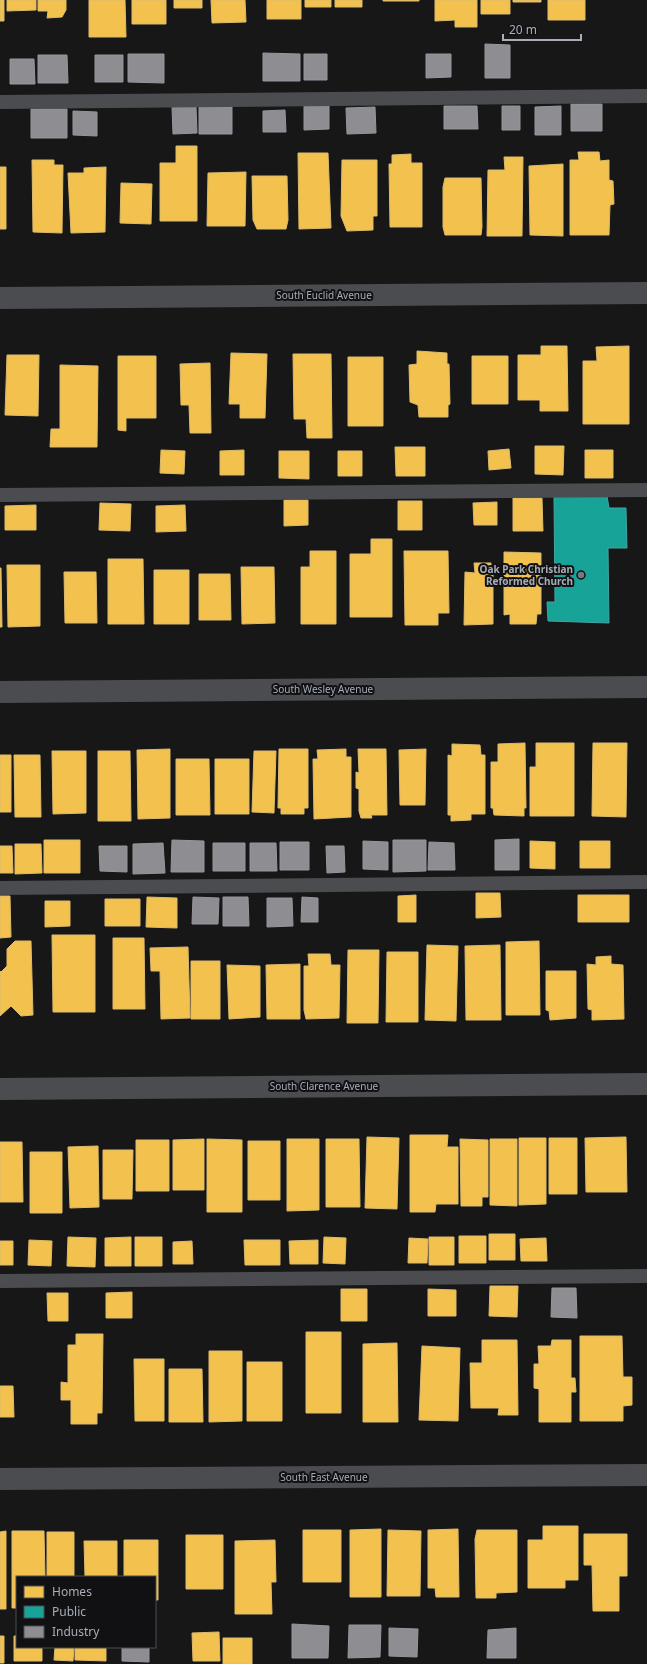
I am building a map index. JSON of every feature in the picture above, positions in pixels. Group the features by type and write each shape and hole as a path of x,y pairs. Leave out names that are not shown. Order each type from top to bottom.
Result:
{"street":[{"name":"South Euclid Avenue","path":"0,298 647,293"},
{"name":"South Wesley Avenue","path":"0,692 647,687"},
{"name":"South Clarence Avenue","path":"0,1089 647,1084"},
{"name":"South East Avenue","path":"0,1479 647,1475"}],"lane":[{"path":"0,102 647,96"},
{"path":"0,495 647,490"},
{"path":"0,888 647,882"},
{"path":"0,1281 647,1276"}],"building: Homes":[{"path":"0,0 4,0 4,21 0,21"},
{"path":"7,0 36,0 36,10 7,11"},
{"path":"38,0 66,0 66,10 62,17 47,18 48,11 38,11"},
{"path":"89,0 125,0 126,37 89,37"},
{"path":"132,0 166,0 166,24 132,24"},
{"path":"174,0 202,0 202,8 174,8"},
{"path":"211,0 245,0 246,22 212,23"},
{"path":"267,0 301,0 301,19 267,19"},
{"path":"305,0 331,0 331,7 305,7"},
{"path":"335,0 362,0 362,7 335,7"},
{"path":"419,0 419,1 383,1"},
{"path":"435,0 477,0 477,27 455,27 455,20 435,21"},
{"path":"481,0 510,0 510,14 481,14"},
{"path":"513,0 541,0 541,2 513,2"},
{"path":"548,0 585,0 585,20 548,20"},
{"path":"176,146 197,146 197,221 160,221 160,163 176,163"},
{"path":"578,152 599,152 600,161 609,160 609,180 613,181 614,204 610,205 609,235 570,235 570,160 579,160"},
{"path":"298,153 328,153 331,228 299,229"},
{"path":"411,154 411,163 422,163 422,227 390,227 389,164 392,164 392,155"},
{"path":"504,157 523,157 522,236 487,236 488,170 505,170"},
{"path":"32,160 54,160 54,165 63,165 62,233 33,232"},
{"path":"342,160 377,160 377,216 373,216 373,230 347,231 341,216"},
{"path":"563,164 563,236 530,235 529,166"},
{"path":"0,167 6,167 6,229 0,229"},
{"path":"106,167 105,232 71,233 68,173 84,173 84,168"},
{"path":"246,172 245,226 207,226 208,173"},
{"path":"252,176 287,176 288,220 286,229 257,229 253,220"},
{"path":"445,178 481,178 481,235 445,235 443,227 443,187"},
{"path":"121,183 152,184 151,224 120,223"},
{"path":"541,346 567,346 568,411 540,411 540,400 518,400 518,355 541,355"},
{"path":"629,346 629,424 583,424 583,361 597,361 596,347"},
{"path":"417,351 447,353 447,364 449,364 450,404 448,405 448,417 419,417 418,405 410,402 409,365 417,364"},
{"path":"231,353 267,354 265,418 240,418 240,404 229,404"},
{"path":"293,354 331,354 332,438 307,438 306,419 294,419"},
{"path":"7,355 39,355 38,416 5,415"},
{"path":"118,356 156,356 156,418 126,418 126,431 118,430"},
{"path":"472,356 508,356 508,404 472,404"},
{"path":"348,357 383,357 383,426 348,426"},
{"path":"210,363 211,433 190,433 189,405 181,405 180,364"},
{"path":"60,365 98,366 97,447 50,447 51,429 60,429"},
{"path":"535,446 564,446 563,475 535,474"},
{"path":"395,447 425,447 425,476 396,476"},
{"path":"509,449 511,468 489,470 488,451"},
{"path":"161,450 185,451 184,474 160,473"},
{"path":"244,450 244,475 220,475 220,451"},
{"path":"585,450 613,450 613,478 585,478"},
{"path":"279,451 309,451 309,479 279,478"},
{"path":"338,451 362,451 362,476 338,476"},
{"path":"513,498 542,498 543,531 513,531"},
{"path":"284,500 308,500 308,525 284,526"},
{"path":"398,501 422,501 422,530 398,530"},
{"path":"497,502 497,525 474,525 473,503"},
{"path":"100,503 131,504 130,531 99,530"},
{"path":"36,505 36,530 5,530 5,506"},
{"path":"185,505 186,531 156,532 156,506"},
{"path":"371,539 392,539 392,617 350,617 350,554 371,554"},
{"path":"310,551 336,551 336,624 301,624 301,567 310,567"},
{"path":"404,551 448,551 449,613 438,613 438,625 405,625"},
{"path":"504,552 541,553 541,614 537,614 536,624 510,624 510,614 504,615"},
{"path":"108,559 143,559 144,624 108,624"},
{"path":"474,563 491,563 491,572 493,572 493,624 464,625 465,572 475,573"},
{"path":"7,565 40,565 40,626 8,627"},
{"path":"241,567 274,567 275,623 242,624"},
{"path":"1,568 2,627 0,627"},
{"path":"154,570 189,570 189,624 154,624"},
{"path":"64,572 96,572 97,623 65,623"},
{"path":"199,574 230,574 231,620 199,620"},
{"path":"525,743 526,808 524,808 524,816 494,815 493,808 491,808 491,762 498,762 498,744"},
{"path":"536,743 574,743 574,816 530,816 530,767 536,767"},
{"path":"593,743 627,743 626,817 592,816"},
{"path":"452,744 480,745 481,755 485,755 485,814 471,814 471,820 451,821 451,815 448,815 448,755 452,756"},
{"path":"170,749 170,818 138,819 137,750"},
{"path":"279,749 308,749 308,808 304,808 304,814 281,814 281,808 278,808"},
{"path":"346,749 346,757 351,757 351,817 314,819 313,759 318,759 317,750"},
{"path":"358,749 386,749 387,815 371,815 372,818 361,818 359,811 359,789 356,788 356,772 359,773"},
{"path":"426,749 425,805 400,805 399,750"},
{"path":"52,751 86,751 86,813 53,814"},
{"path":"98,751 130,751 131,821 98,821"},
{"path":"254,751 276,751 274,813 252,812"},
{"path":"0,755 11,755 11,812 0,812"},
{"path":"14,755 40,755 41,817 15,817"},
{"path":"176,759 209,759 210,815 176,815"},
{"path":"215,759 249,759 249,814 215,814"},
{"path":"44,840 80,840 80,873 44,873"},
{"path":"530,841 555,842 555,869 530,868"},
{"path":"580,841 610,841 610,868 580,868"},
{"path":"15,844 41,844 42,873 15,874"},
{"path":"0,846 12,846 13,873 0,873"},
{"path":"476,893 500,893 501,917 476,918"},
{"path":"416,895 416,922 398,922 398,896"},
{"path":"578,895 629,895 629,922 578,922"},
{"path":"0,896 10,896 11,937 0,938"},
{"path":"147,897 177,898 177,928 146,927"},
{"path":"105,899 140,899 140,926 105,926"},
{"path":"45,901 70,901 70,926 45,927"},
{"path":"52,935 95,935 95,1012 53,1012"},
{"path":"113,938 144,938 145,1009 113,1009"},
{"path":"15,941 31,941 33,1015 21,1016 11,1006 0,1016 0,971 1,972 7,966 7,949"},
{"path":"539,941 540,1015 506,1015 506,942"},
{"path":"427,945 458,946 456,1021 425,1020"},
{"path":"500,945 501,1020 466,1020 465,946"},
{"path":"188,947 190,1018 161,1019 160,971 151,971 150,948"},
{"path":"348,950 379,950 378,1023 347,1023"},
{"path":"387,952 418,952 418,1022 386,1022"},
{"path":"308,954 330,954 331,965 340,965 339,1018 306,1019 304,1010 304,966 309,966"},
{"path":"611,956 611,964 623,965 624,1019 592,1020 592,1010 588,1009 587,964 596,965 596,957"},
{"path":"191,961 220,961 220,1019 191,1019"},
{"path":"300,964 300,1019 267,1019 266,965"},
{"path":"227,965 260,966 260,1017 229,1019"},
{"path":"546,971 576,971 576,1018 550,1020 549,1011 546,1010"},
{"path":"410,1135 448,1135 447,1147 458,1147 458,1204 436,1204 435,1212 410,1212"},
{"path":"367,1137 399,1138 397,1209 365,1208"},
{"path":"626,1137 627,1192 586,1192 585,1138"},
{"path":"519,1138 546,1138 546,1204 519,1205"},
{"path":"549,1138 577,1138 577,1194 549,1194"},
{"path":"204,1139 204,1190 173,1190 173,1140"},
{"path":"207,1139 242,1140 242,1212 207,1212"},
{"path":"287,1139 319,1139 319,1210 287,1211"},
{"path":"326,1139 359,1139 360,1207 326,1207"},
{"path":"460,1139 488,1140 488,1197 482,1197 482,1206 461,1206"},
{"path":"490,1139 517,1139 517,1206 490,1205"},
{"path":"136,1140 169,1140 169,1191 136,1191"},
{"path":"248,1141 280,1141 280,1200 248,1200"},
{"path":"0,1142 22,1142 23,1202 0,1202"},
{"path":"98,1146 99,1207 70,1208 68,1147"},
{"path":"103,1150 133,1150 132,1199 103,1199"},
{"path":"30,1152 62,1152 62,1213 30,1213"},
{"path":"489,1234 515,1234 515,1260 489,1260"},
{"path":"459,1236 486,1236 486,1263 459,1263"},
{"path":"68,1237 96,1238 95,1267 67,1266"},
{"path":"131,1237 131,1266 105,1266 105,1238"},
{"path":"135,1237 162,1237 162,1266 135,1266"},
{"path":"324,1237 346,1238 345,1264 323,1263"},
{"path":"429,1237 454,1237 454,1265 429,1265"},
{"path":"409,1238 428,1239 427,1263 408,1263"},
{"path":"546,1238 547,1261 521,1261 520,1239"},
{"path":"29,1240 52,1241 51,1266 28,1265"},
{"path":"244,1240 280,1240 280,1265 245,1265"},
{"path":"318,1240 318,1264 290,1264 289,1241"},
{"path":"0,1241 13,1241 13,1265 0,1265"},
{"path":"192,1241 193,1264 173,1264 173,1242"},
{"path":"490,1286 518,1286 517,1317 489,1316"},
{"path":"341,1289 367,1289 367,1321 341,1321"},
{"path":"428,1289 456,1290 456,1316 428,1316"},
{"path":"132,1292 132,1318 106,1318 106,1293"},
{"path":"47,1293 68,1293 68,1321 48,1321"},
{"path":"306,1332 341,1332 341,1413 306,1413"},
{"path":"76,1334 103,1334 102,1413 97,1413 97,1424 71,1424 71,1400 61,1400 61,1382 68,1383 68,1345 76,1345"},
{"path":"580,1336 622,1336 623,1377 632,1377 632,1405 623,1406 623,1421 580,1421"},
{"path":"482,1340 517,1340 518,1415 498,1415 499,1408 471,1408 470,1363 482,1363"},
{"path":"552,1340 571,1340 571,1378 575,1378 576,1392 571,1392 571,1422 539,1422 539,1389 534,1388 534,1364 539,1364 538,1346 551,1346"},
{"path":"397,1343 398,1422 363,1422 363,1344"},
{"path":"422,1346 460,1348 458,1421 419,1420"},
{"path":"209,1351 242,1351 242,1421 209,1422"},
{"path":"134,1359 164,1359 164,1421 135,1421"},
{"path":"247,1362 282,1362 282,1421 247,1421"},
{"path":"169,1369 202,1369 203,1422 169,1422"},
{"path":"0,1386 13,1386 14,1417 0,1417"},
{"path":"543,1526 578,1526 578,1580 565,1580 565,1588 528,1588 528,1540 543,1540"},
{"path":"381,1529 381,1597 350,1597 350,1530"},
{"path":"458,1529 459,1597 436,1597 435,1588 428,1588 428,1530"},
{"path":"303,1530 341,1530 341,1582 303,1582"},
{"path":"388,1530 421,1531 420,1596 387,1596"},
{"path":"477,1530 517,1530 517,1592 496,1593 496,1598 476,1598 475,1539"},
{"path":"6,1531 6,1609 0,1609 0,1532"},
{"path":"12,1531 44,1531 45,1576 16,1576 16,1608 12,1608"},
{"path":"47,1532 74,1532 74,1576 47,1576"},
{"path":"584,1534 627,1534 627,1576 619,1576 619,1611 593,1611 592,1565 584,1565"},
{"path":"186,1535 223,1535 223,1589 186,1589"},
{"path":"124,1540 158,1540 158,1600 156,1600 156,1576 124,1576"},
{"path":"275,1540 276,1582 271,1582 272,1614 235,1614 235,1541"},
{"path":"84,1541 117,1541 117,1576 85,1576"},
{"path":"219,1632 220,1661 193,1661 192,1633"},
{"path":"0,1636 4,1636 4,1663 0,1663"},
{"path":"14,1636 16,1636 16,1648 42,1648 42,1661 14,1661"},
{"path":"223,1638 252,1638 252,1664 223,1664"},
{"path":"55,1648 74,1648 73,1661 54,1660"},
{"path":"75,1648 106,1648 106,1661 75,1660"}],"building: Public":[{"name":"Oak Park Christian Reformed Church","path":"607,496 609,508 626,508 627,548 608,548 609,623 548,621 547,602 555,602 554,497"}],"building: Industry":[{"path":"485,44 510,45 510,78 485,78"},
{"path":"263,53 300,54 300,81 263,81"},
{"path":"128,54 164,54 164,83 128,82"},
{"path":"304,54 327,54 327,80 304,80"},
{"path":"426,54 451,54 451,77 426,78"},
{"path":"38,55 67,55 68,83 38,83"},
{"path":"95,55 123,55 123,82 95,82"},
{"path":"10,59 34,59 35,84 10,84"},
{"path":"329,104 329,129 304,130 304,105"},
{"path":"571,104 602,104 602,131 571,131"},
{"path":"444,106 477,106 478,129 444,129"},
{"path":"502,106 520,106 520,130 502,130"},
{"path":"561,106 561,135 535,135 535,107"},
{"path":"172,107 196,107 197,133 173,134"},
{"path":"199,107 232,107 232,134 199,134"},
{"path":"375,107 376,133 347,134 346,108"},
{"path":"31,109 67,109 67,138 31,138"},
{"path":"285,110 286,132 263,132 263,111"},
{"path":"73,111 97,112 97,136 73,135"},
{"path":"519,839 519,870 495,870 495,840"},
{"path":"172,840 204,841 204,872 171,872"},
{"path":"393,840 426,840 426,871 393,872"},
{"path":"363,841 388,842 388,870 363,869"},
{"path":"280,842 309,842 309,870 280,870"},
{"path":"429,842 454,843 455,870 428,870"},
{"path":"163,843 165,873 133,874 133,844"},
{"path":"213,843 245,843 245,871 213,871"},
{"path":"250,843 276,843 277,871 250,871"},
{"path":"99,846 127,846 127,872 100,871"},
{"path":"326,846 344,846 345,872 327,873"},
{"path":"193,897 219,898 218,924 192,924"},
{"path":"223,897 248,897 249,926 223,926"},
{"path":"302,897 318,898 318,922 301,922"},
{"path":"267,898 292,898 293,926 267,927"},
{"path":"552,1288 576,1288 577,1318 551,1317"},
{"path":"292,1624 329,1626 328,1658 292,1658"},
{"path":"349,1625 381,1625 380,1657 348,1658"},
{"path":"389,1628 418,1629 417,1657 389,1656"},
{"path":"516,1628 516,1658 487,1658 488,1630"},
{"path":"122,1648 149,1648 149,1662 122,1661"}],"place":[{"name":"Oak Park Christian Reformed Church","path":"581,575"}]}
